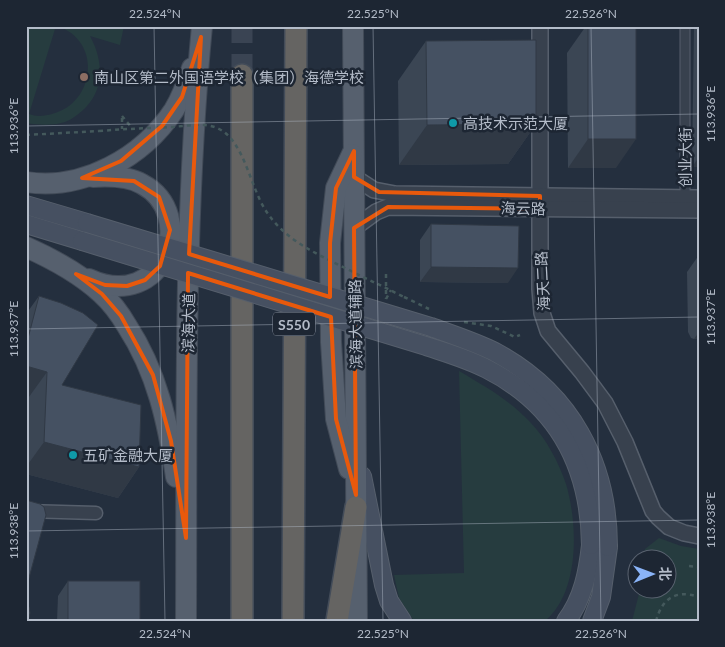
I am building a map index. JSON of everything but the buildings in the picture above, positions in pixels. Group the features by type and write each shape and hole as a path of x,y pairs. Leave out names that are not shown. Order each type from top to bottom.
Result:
{"highway":[{"name":"S550","path":"293,621 296,26"},
{"path":"242,76 242,621"},
{"path":"337,621 356,501"}],"main road":[{"name":"滨海大道辅路","path":"353,26 357,621"},
{"path":"82,178 108,168 128,157 148,141 162,126 182,97 202,32"},
{"name":"滨海大道","path":"186,621 188,261 202,32"},
{"path":"354,150 336,188 330,243 331,342 336,419 356,501"},
{"path":"26,182 55,183 82,178 122,178 142,184 152,190 165,207 169,218 170,230 165,256 160,266 145,280 126,286 99,283 76,274 26,247"},
{"path":"26,204 431,327 474,342 513,362 531,375 561,404 584,439 594,461 600,481 608,526 600,546 589,565 583,588 576,604 566,621"},
{"path":"26,224 426,346 472,363 502,377 520,390 548,416 570,450 585,489 600,546 601,597 592,621"},
{"path":"76,274 102,294 121,316 138,342 153,374 164,409 171,441 186,538"},
{"path":"356,445 382,578 389,601 402,621"}],"street":[{"name":"海天二路","path":"540,26 542,313 548,331 605,403 625,442 650,505 658,518 676,530 699,536"},
{"name":"创业大街","path":"685,26 692,198"},
{"name":"海云路","path":"354,178 374,190 394,194 699,210"},
{"name":"海云路","path":"354,228 376,212 388,207 692,198"},
{"path":"26,511 96,513"}],"path":[{"path":"122,130 122,116 132,128"},
{"path":"26,135 206,125 223,130 235,142 259,201 277,226 297,243 434,312"},
{"path":"386,274 386,300 390,290"},
{"path":"462,322 491,326 515,337 520,335"},
{"path":"689,566 699,567"},
{"path":"656,621 660,608 668,599 678,594 699,596"}],"highlighted area":[{"path":"201,37 189,254 330,297 330,243 336,188 354,151 354,177 379,192 540,196 540,209 388,207 354,228 356,495 336,419 331,317 188,273 186,538 171,441 153,375 121,316 102,294 76,274 105,285 127,286 145,280 160,266 170,230 159,197 134,181 82,178 121,161 162,126 182,97"}],"green space":[{"path":"26,26 47,26 55,29 29,114 41,116 67,108 78,98 85,85 88,71 87,57 81,44 72,33 57,26 124,26 120,45 90,36 95,46 100,66 98,85 90,103 67,121 50,125 26,123"},
{"path":"459,371 505,400 530,422 551,451 566,484 573,518 573,557 565,593 545,621 414,621 399,598 394,575 464,573"},
{"path":"659,538 681,546 699,549 699,621 632,621 637,600 678,600 678,550 645,549"}],"tunnel":[{"path":"242,26 242,75"}],"place":[{"name":"南山区第二外国语学校（集团）海德学校","path":"84,77"},
{"name":"高技术示范大厦","path":"453,123"},
{"name":"五矿金融大厦","path":"73,455"}]}
